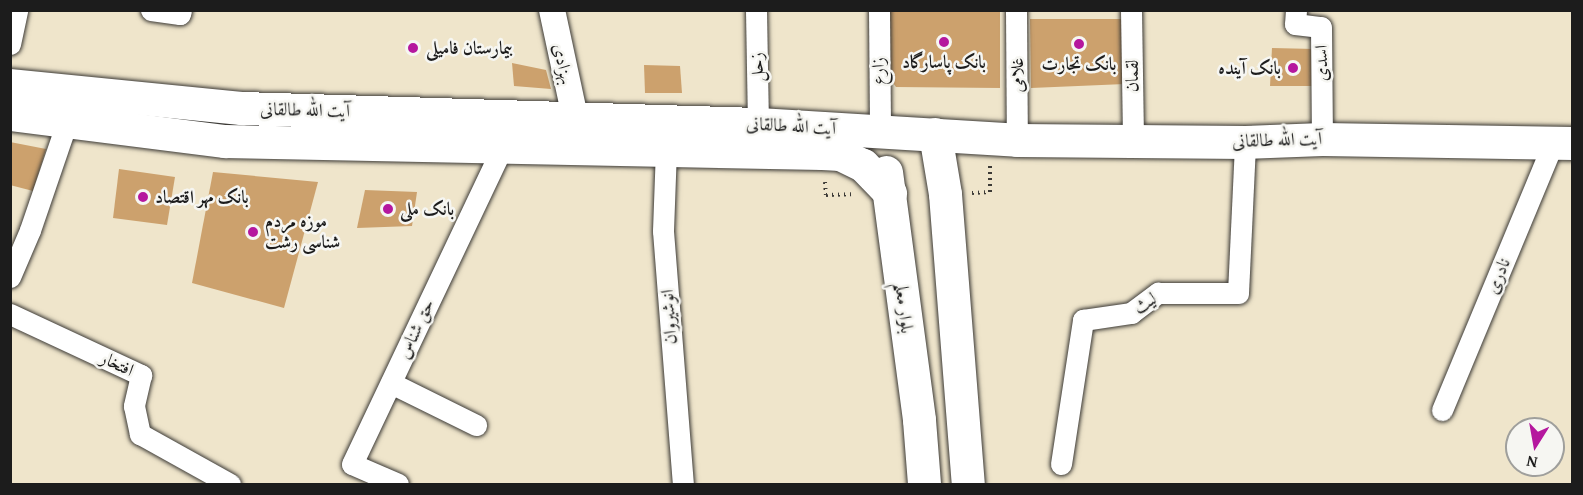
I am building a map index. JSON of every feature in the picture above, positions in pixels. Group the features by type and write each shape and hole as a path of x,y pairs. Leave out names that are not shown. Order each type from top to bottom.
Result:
{"main road":[{"name":"آیت الله طالقانی","path":"10,85 242,108 758,124 1017,140 1245,142 1322,138 1563,143"},
{"name":"آیت الله طالقانی","path":"10,114 224,141 840,154 863,165 890,193"},
{"name":"بلوار معلم","path":"880,132 919,420 924,484"},
{"path":"935,134 946,203 968,484"}],"street":[{"path":"10,44 17,10"},
{"path":"151,10 180,14 181,10"},
{"name":"بهزادی","path":"552,10 575,117"},
{"name":"زحل","path":"756,10 758,124"},
{"name":"زارع","path":"879,10 880,132"},
{"name":"غلامی","path":"1017,10 1017,140"},
{"name":"لقمان","path":"1131,10 1133,141"},
{"name":"اسدی","path":"1296,10 1295,24 1321,27 1322,138"},
{"path":"10,277 30,230 67,122"},
{"name":"لیث","path":"1061,465 1083,320 1131,313 1158,293 1238,293 1245,142"},
{"name":"نادری","path":"1443,410 1563,143"},
{"name":"حق شناس","path":"398,484 352,464 502,148"},
{"name":"انوشیروان","path":"666,149 663,231 683,484"},
{"name":"افتخار","path":"10,314 141,375 134,406 140,434 230,484"},
{"path":"391,383 476,425"}],"building":[{"name":"بانک پاسارگاد","path":"890,10 1000,10 1000,88 896,87 886,73"},
{"name":"بانک تجارت","path":"1030,19 1130,19 1125,84 1031,88"},
{"name":"بانک آینده","path":"1272,48 1315,49 1315,86 1270,86"},
{"path":"512,63 546,70 551,89 514,86"},
{"path":"644,65 680,66 682,93 645,93"},
{"path":"10,142 46,149 33,191 10,185"},
{"name":"بانک مهر اقتصاد","path":"119,169 175,177 167,225 113,218"},
{"name":"موزه مردم شناسی رشت","path":"213,172 318,182 284,308 192,283"},
{"name":"بانک ملی","path":"365,190 417,192 412,226 357,228"}],"place":[{"name":"بانک پاسارگاد","path":"944,42"},
{"name":"بانک تجارت","path":"1079,44"},
{"name":"بیمارستان فامیلی","path":"413,48"},
{"name":"بانک آینده","path":"1293,68"},
{"name":"بانک مهر اقتصاد","path":"143,197"},
{"name":"بانک ملی","path":"388,209"},
{"name":"موزه مردم شناسی رشت","path":"253,232"}]}
